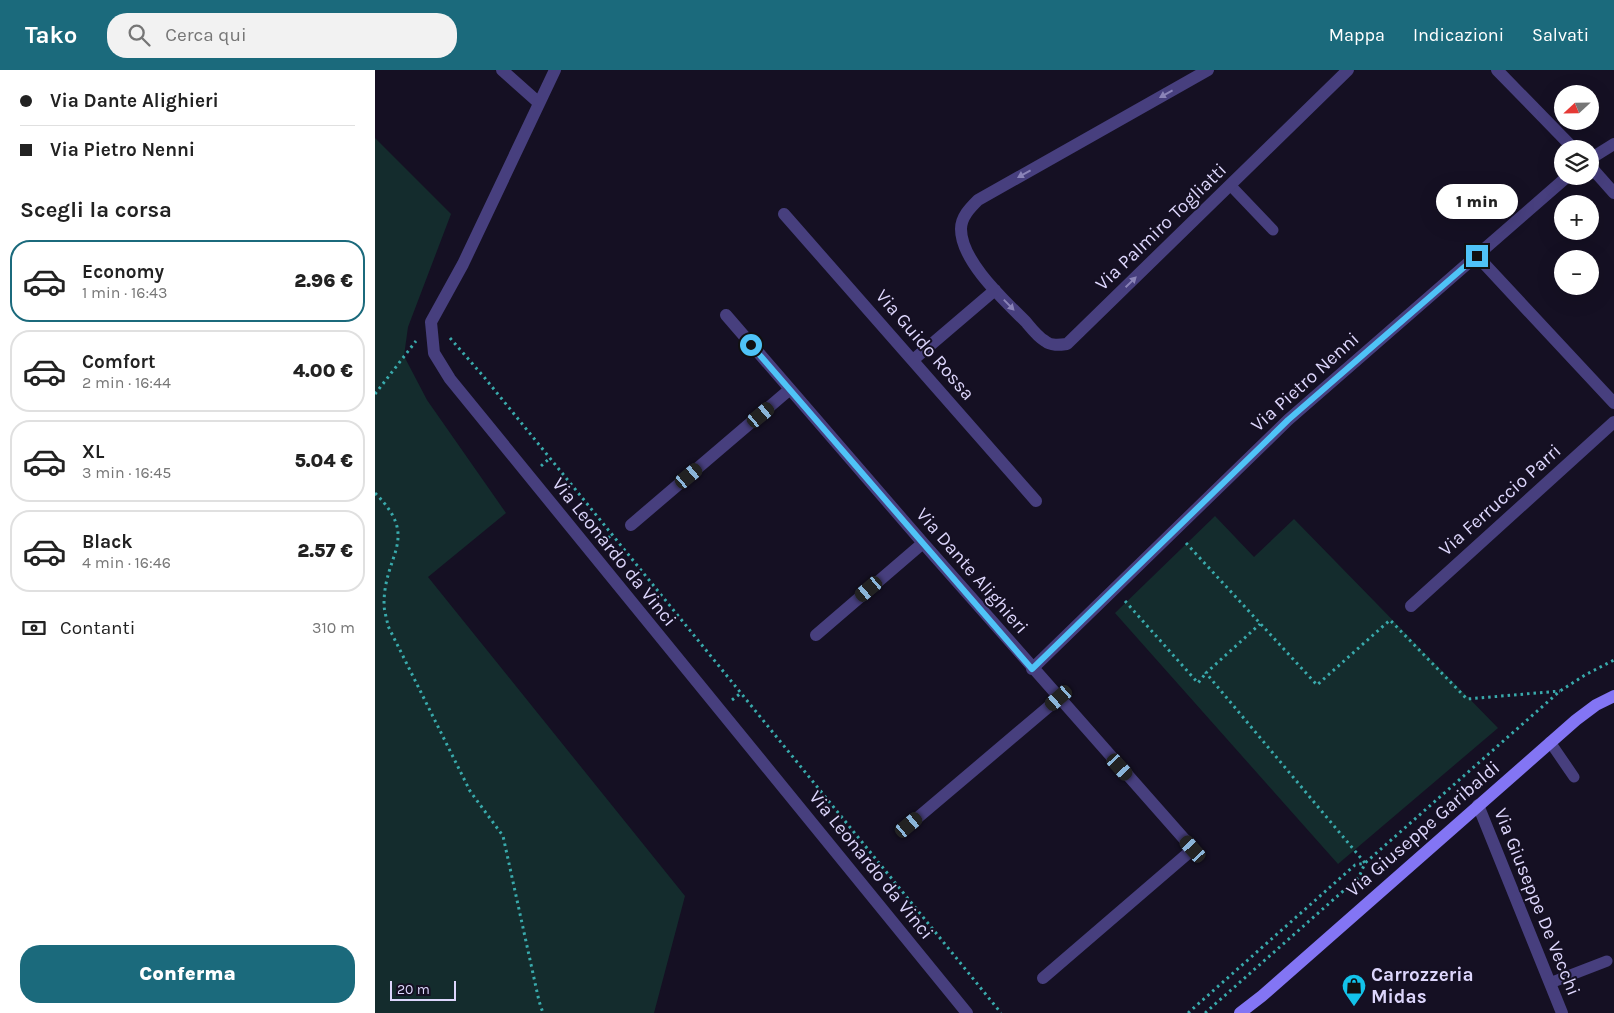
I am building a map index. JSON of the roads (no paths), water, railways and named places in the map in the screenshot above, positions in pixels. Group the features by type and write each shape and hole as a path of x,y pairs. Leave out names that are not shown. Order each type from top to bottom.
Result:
{"main road":[{"name":"Via Giuseppe Garibaldi","path":"1240,1013 1263,996 1550,742 1596,705 1614,696"},
{"name":"Via Giuseppe Garibaldi","path":"1253,1013 1263,996"}],"street":[{"path":"501,70 539,102 555,70"},
{"name":"Via Palmiro Togliatti","path":"1208,70 978,200 965,214 961,228 964,245 995,290 1044,341 1058,346 1067,344 1348,70"},
{"path":"1497,70 1565,140"},
{"name":"Via Leonardo da Vinci","path":"539,102 463,264 431,322 434,353 450,379 967,1013"},
{"path":"1599,153 1614,144"},
{"path":"1599,176 1614,193"},
{"name":"Via Pietro Nenni","path":"1032,669 1288,420 1559,185"},
{"name":"Via Guido Rossa","path":"784,214 1036,501"},
{"path":"1477,256 1614,403"},
{"path":"913,360 995,290"},
{"name":"Via Dante Alighieri","path":"726,315 1032,669 1193,849 1043,978"},
{"path":"631,524 789,390"},
{"name":"Via Ferruccio Parri","path":"1411,606 1614,422"},
{"path":"816,635 923,543"},
{"path":"909,825 1059,698"},
{"name":"Via Giuseppe De Vecchi","path":"1478,805 1561,1013"}],"lane":[{"path":"1231,186 1273,230"},
{"path":"1550,742 1574,777"},
{"path":"1549,983 1607,961"}],"place":[{"name":"Carrozzeria Midas","path":"1354,1007"}]}
